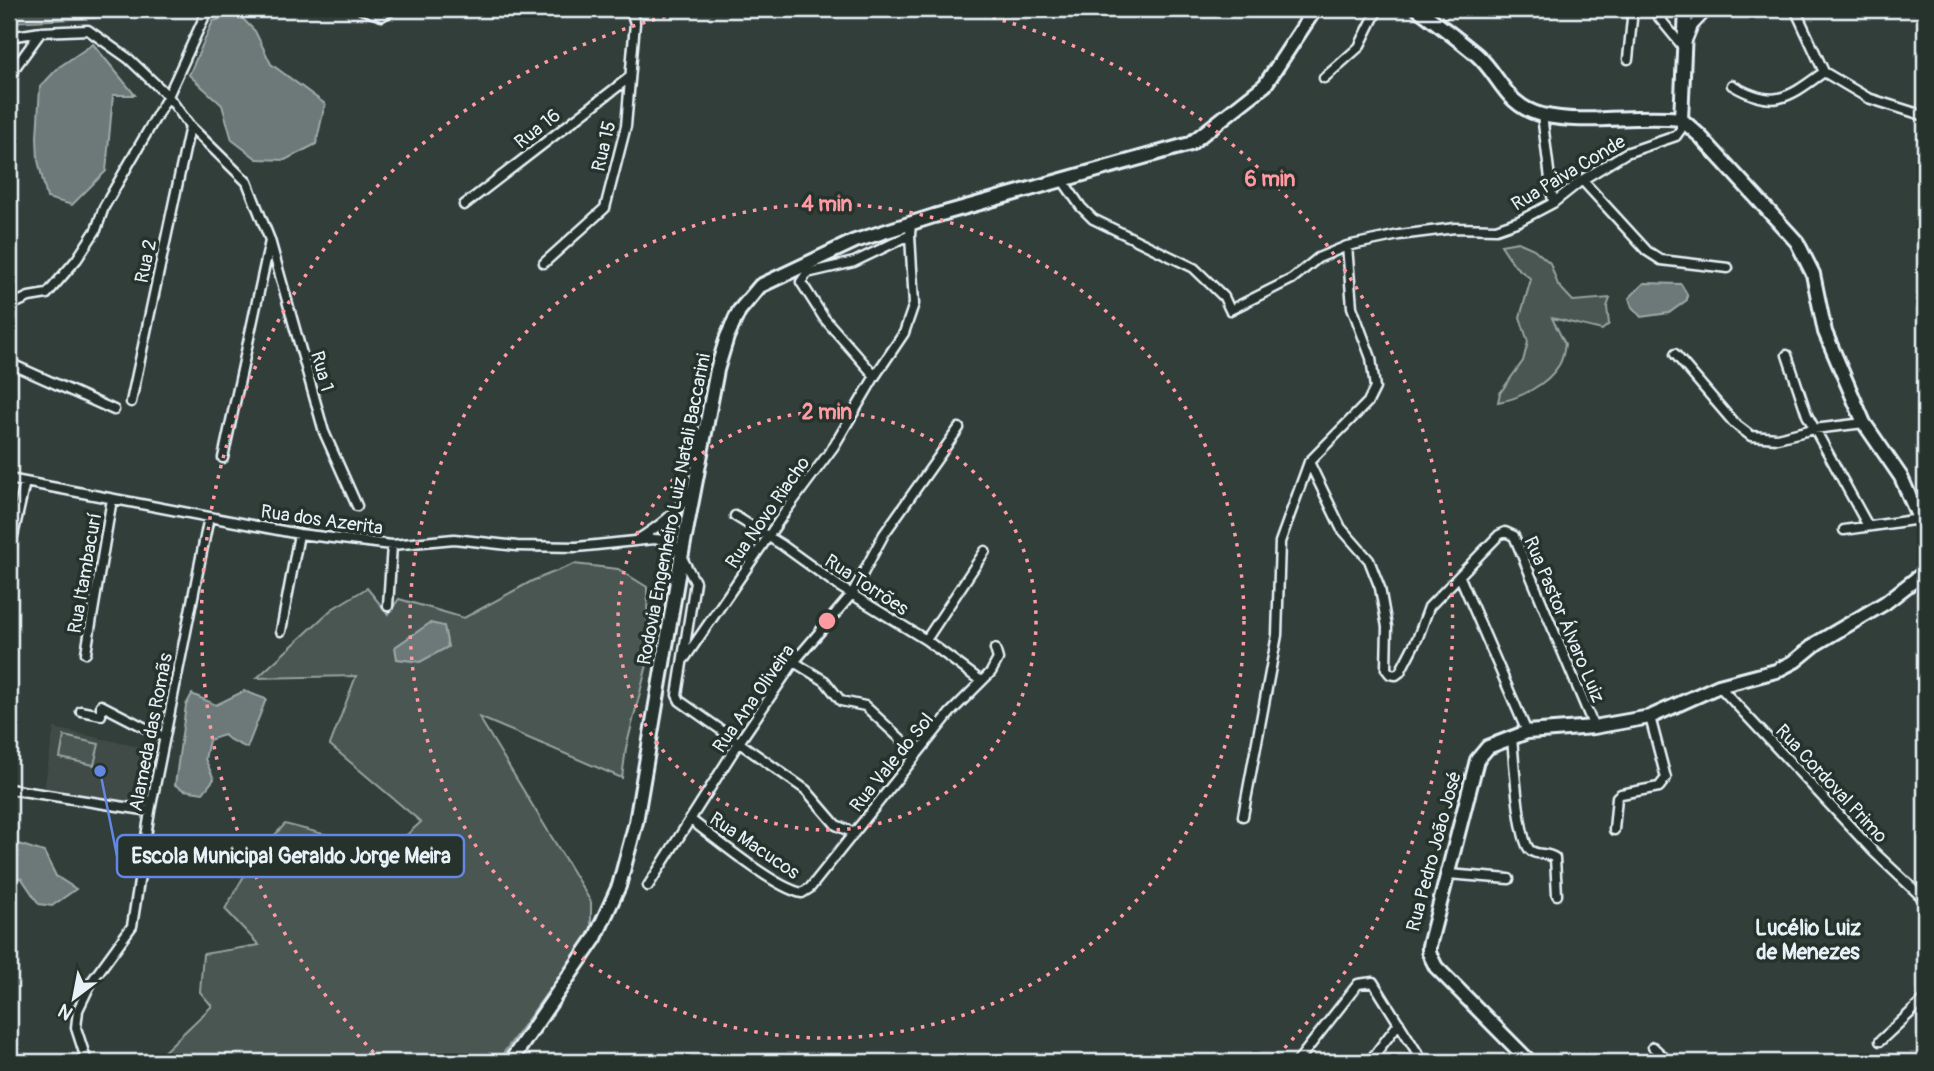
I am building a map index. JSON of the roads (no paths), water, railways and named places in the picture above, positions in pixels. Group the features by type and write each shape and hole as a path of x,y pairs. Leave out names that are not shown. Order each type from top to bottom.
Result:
{"street":[{"path":"9,306 29,297 47,294 78,259 96,230 104,207 168,96 208,9"},
{"path":"361,9 382,16 394,9"},
{"name":"Rua 15","path":"544,263 605,208 626,126 635,23 630,9"},
{"name":"Rodovia Engenheiro Luiz Natali Baccarini","path":"510,1062 595,938 619,886 636,822 681,558 717,370 727,337 739,311 760,286 855,241 910,229 1190,144 1265,85 1315,9"},
{"path":"1324,78 1359,47 1378,9"},
{"path":"1418,9 1480,57 1503,90 1526,108 1542,115 1595,119 1658,116 1681,119 1700,136 1797,242 1813,274 1825,332 1864,423 1900,477 1923,526 1868,526 1844,530"},
{"path":"1628,59 1633,9"},
{"path":"1652,9 1684,48"},
{"path":"1681,119 1686,9"},
{"path":"1684,48 1693,26 1709,9"},
{"path":"1795,9 1824,72 1868,98 1925,116"},
{"name":"Rua 1","path":"9,37 41,32 88,30 129,59 168,96 190,126 247,182 270,240 324,432 357,506"},
{"path":"9,76 41,32"},
{"path":"1732,85 1768,99 1785,98 1824,72"},
{"name":"Rua 16","path":"464,205 630,77"},
{"path":"1542,115 1553,203"},
{"name":"Rua Paiva Conde","path":"1063,181 1081,208 1093,219 1194,268 1223,298 1230,310 1292,279 1318,258 1347,246 1399,235 1455,228 1496,229 1532,215 1553,203 1581,180 1626,153 1676,136 1681,129 1681,119"},
{"name":"Rua 2","path":"131,402 190,126"},
{"path":"1581,180 1647,251 1661,260 1728,268"},
{"path":"875,376 824,318 802,282 807,274 855,261 910,229"},
{"name":"Rua Novo Riacho","path":"683,662 834,446 904,333 914,304 910,229"},
{"path":"223,458 270,240"},
{"path":"1242,816 1277,635 1280,542 1309,462 1368,402 1375,388 1371,358 1352,307 1347,246"},
{"path":"1675,354 1734,423 1751,436 1777,438 1814,429 1864,423"},
{"path":"1787,355 1807,415 1868,526"},
{"path":"9,363 114,411"},
{"name":"Rua Ana Oliveira","path":"648,886 738,744 794,662 852,594 884,534 959,428"},
{"path":"1309,462 1341,528 1369,560 1380,588 1387,627 1386,669 1390,674 1396,675 1400,672 1418,637 1429,607 1460,577 1527,732"},
{"name":"Rua dos Azerita","path":"9,479 299,534 392,545 454,540 517,547 577,547 667,540 676,547 681,558"},
{"path":"9,554 25,482"},
{"path":"635,541 661,525 686,499 695,483"},
{"name":"Rua Itambacurí","path":"86,653 112,499"},
{"name":"Rua Torrões","path":"734,516 926,640 981,681"},
{"name":"Alameda das Romãs","path":"87,1062 76,1028 78,1010 92,981 132,926 149,811 209,517"},
{"name":"Rua Pastor Álvaro Luiz","path":"1460,577 1499,535 1505,532 1514,536 1594,727"},
{"path":"281,631 299,534"},
{"path":"387,606 392,545"},
{"path":"926,640 985,551"},
{"path":"681,558 695,582 677,695 680,701 806,790 836,825 854,833"},
{"name":"Rua Pedro João José","path":"1530,1062 1436,967 1429,953 1477,760 1488,747 1527,732 1594,727 1650,717 1719,686 1776,671 1885,603 1925,572"},
{"name":"Rua Vale do Sol","path":"802,893 810,888 950,713 991,672 998,659 995,649"},
{"path":"794,662 825,681 841,701 864,705 917,754"},
{"name":"Rua Cordoval Primo","path":"1719,686 1874,852 1925,900"},
{"path":"81,711 101,715 101,705 163,737"},
{"path":"1614,830 1617,797 1659,787 1666,778 1650,717"},
{"path":"1512,738 1519,812 1528,847 1533,852 1549,853 1555,858 1557,895"},
{"path":"9,789 149,811"},
{"name":"Rua Macucos","path":"691,820 778,883 802,893"},
{"path":"1448,874 1509,879"},
{"path":"1297,1062 1358,984 1373,982 1423,1062"},
{"path":"1880,1041 1925,999"},
{"path":"1369,1062 1399,1023"},
{"path":"1653,1047 1669,1062"}],"place":[{"name":"Escola Municipal Geraldo Jorge Meira","path":"100,771"}],"district":[{"name":"Lucélio Luiz de Menezes","path":"1808,940"}]}
